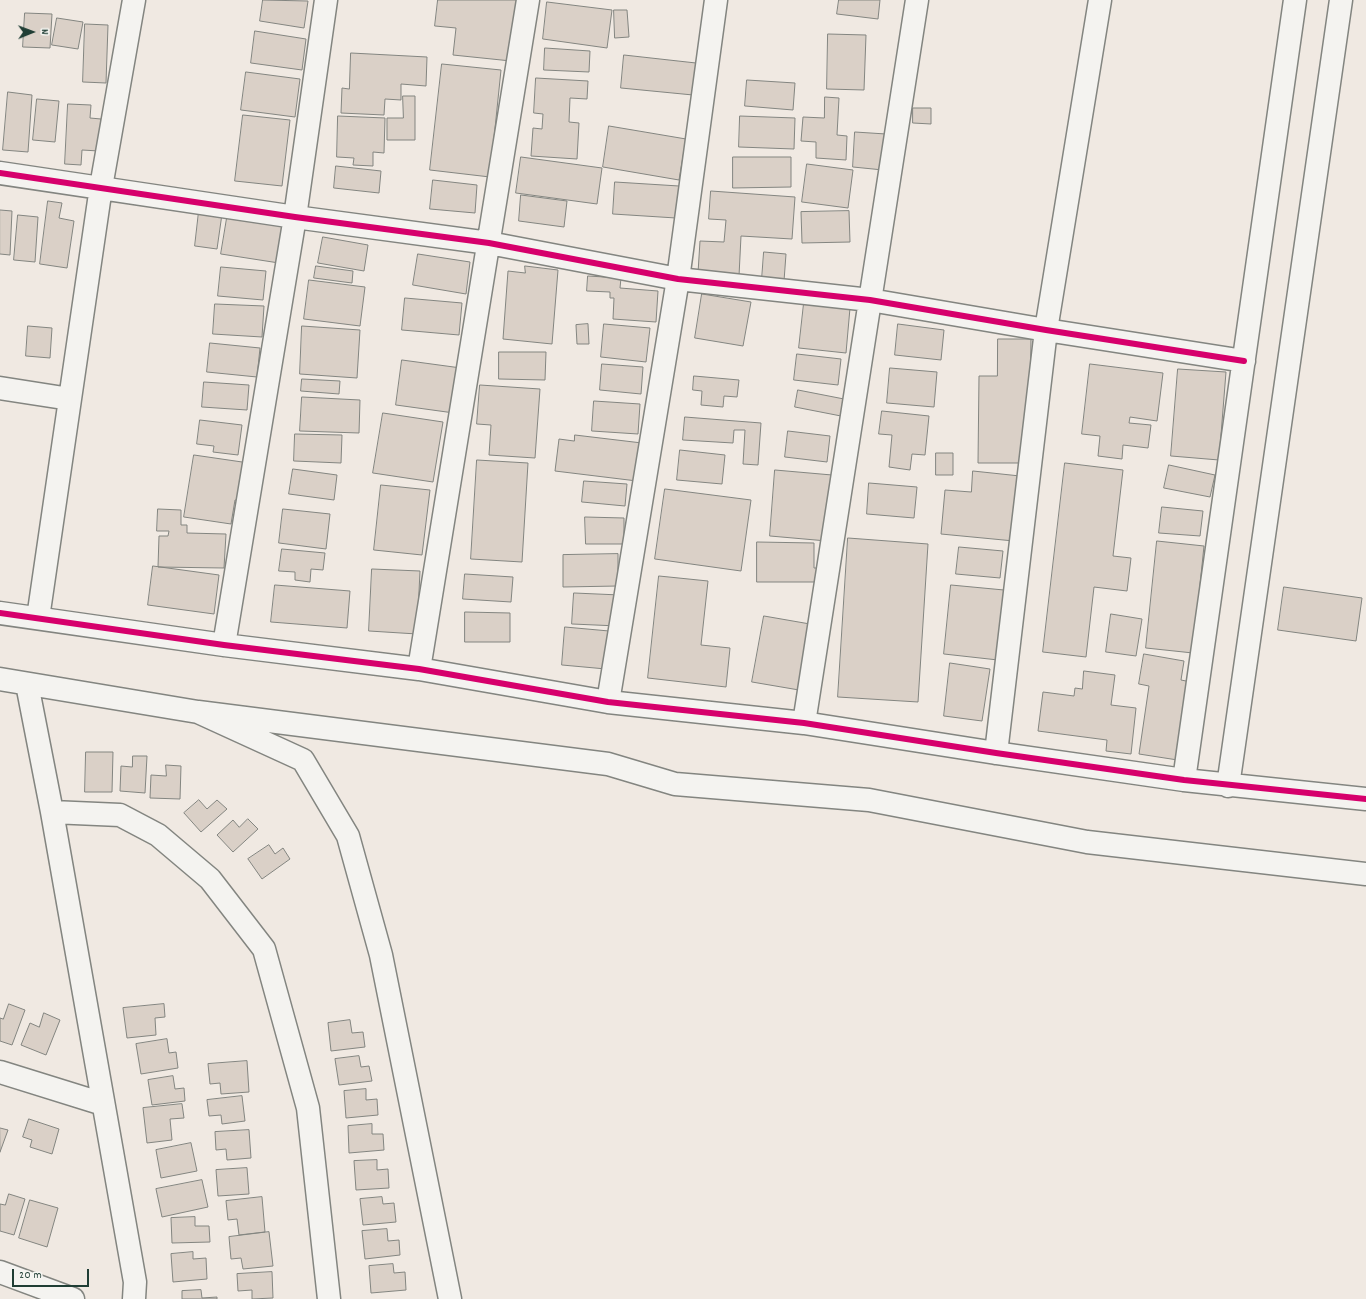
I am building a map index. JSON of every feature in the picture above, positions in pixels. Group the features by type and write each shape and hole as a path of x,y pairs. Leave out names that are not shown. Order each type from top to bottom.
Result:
{"street":[{"path":"38,618 101,187 134,0"},
{"path":"224,645 295,217 326,0"},
{"path":"419,669 490,243 528,0"},
{"path":"608,702 678,279 716,0"},
{"path":"804,723 917,0"},
{"path":"996,754 1046,330 1100,0"},
{"path":"1184,780 1295,0"},
{"path":"1228,786 1341,0"},
{"path":"0,173 295,217 490,243 678,279 870,300 1046,330 1244,361"},
{"path":"0,388 70,399"},
{"path":"0,613 224,645 419,669 608,702 804,723 996,754 1228,786 1366,799"},
{"path":"0,679 198,712 608,764 675,784 869,800 1087,842 1366,874"},
{"path":"27,684 52,812 102,1104 135,1282 134,1299"},
{"path":"198,712 303,760 348,836 381,955 450,1299"},
{"path":"52,812 120,815 158,835 210,879 264,949 308,1108 329,1299"},
{"path":"0,1072 102,1104"},
{"path":"0,1272 73,1299"}],"building":[{"path":"263,0 308,1 304,28 260,21"},
{"path":"438,0 518,0 511,61 453,55 456,28 435,26"},
{"path":"839,0 880,0 878,19 837,14"},
{"path":"547,2 612,10 607,48 543,39"},
{"path":"614,10 627,10 629,37 615,38"},
{"path":"25,13 52,14 50,48 23,47"},
{"path":"57,18 83,22 78,49 52,45"},
{"path":"85,24 108,25 106,83 83,82"},
{"path":"255,31 306,39 302,70 251,63"},
{"path":"828,34 866,35 864,90 827,89"},
{"path":"545,48 590,51 589,72 544,70"},
{"path":"351,53 427,57 426,86 401,84 401,100 385,99 384,115 341,113 342,88 349,89"},
{"path":"624,55 696,63 693,95 621,88"},
{"path":"442,64 501,70 490,177 430,170"},
{"path":"246,72 300,79 295,117 241,110"},
{"path":"536,78 588,81 587,99 570,98 569,122 579,123 577,159 531,156 533,128 542,129 543,114 534,113"},
{"path":"747,80 795,83 793,110 745,106"},
{"path":"8,92 32,95 28,152 3,150"},
{"path":"403,96 415,96 415,140 387,140 387,118 403,118"},
{"path":"825,97 839,98 837,135 847,136 846,160 816,158 816,142 801,141 803,117 824,118"},
{"path":"37,99 59,101 55,142 33,140"},
{"path":"68,104 91,105 90,118 101,119 99,151 82,150 81,165 65,164"},
{"path":"913,108 931,108 931,124 913,123"},
{"path":"243,115 290,120 282,186 235,181"},
{"path":"338,116 385,118 384,153 373,152 373,166 353,165 354,158 337,157"},
{"path":"740,116 795,118 794,149 739,147"},
{"path":"609,126 686,139 679,180 603,167"},
{"path":"855,132 886,134 883,170 853,167"},
{"path":"521,157 602,168 597,204 516,193"},
{"path":"733,157 791,157 791,187 733,188"},
{"path":"807,164 853,170 848,208 802,202"},
{"path":"336,166 381,171 379,193 334,188"},
{"path":"433,180 477,185 475,213 430,209"},
{"path":"615,182 679,186 676,218 613,214"},
{"path":"711,191 795,197 792,239 741,236 739,276 698,273 700,241 724,242 726,220 709,219"},
{"path":"521,195 567,201 564,227 519,221"},
{"path":"48,201 62,203 59,218 74,221 67,268 40,264"},
{"path":"0,210 12,211 10,255 0,254"},
{"path":"199,211 222,214 217,249 195,246"},
{"path":"849,211 850,242 802,243 801,212"},
{"path":"18,215 38,217 35,262 14,260"},
{"path":"227,218 285,226 279,263 221,254"},
{"path":"323,237 368,245 364,271 318,263"},
{"path":"764,252 786,254 784,281 762,279"},
{"path":"418,254 470,262 466,294 413,285"},
{"path":"316,266 353,271 352,283 314,278"},
{"path":"525,266 558,270 552,344 503,339 508,271 525,273"},
{"path":"221,267 266,271 263,300 218,296"},
{"path":"588,276 621,278 620,288 658,291 656,322 613,319 614,298 610,298 610,292 587,291"},
{"path":"309,280 365,287 360,326 304,319"},
{"path":"702,294 751,302 743,346 695,338"},
{"path":"405,298 462,303 459,335 402,330"},
{"path":"804,303 850,308 846,353 799,348"},
{"path":"215,304 264,306 262,337 213,334"},
{"path":"588,324 589,344 577,344 576,325"},
{"path":"604,324 650,328 646,362 601,357"},
{"path":"898,324 944,330 941,360 895,355"},
{"path":"28,326 52,328 50,358 26,356"},
{"path":"302,326 360,330 357,378 300,374"},
{"path":"998,339 1031,339 1029,463 978,463 979,376 997,376"},
{"path":"210,343 260,348 257,377 207,372"},
{"path":"499,352 546,352 545,380 499,379"},
{"path":"797,354 841,359 838,385 794,380"},
{"path":"402,360 461,368 454,413 396,405"},
{"path":"602,364 643,367 641,394 600,390"},
{"path":"1090,364 1163,373 1157,421 1130,417 1129,423 1151,425 1148,448 1123,445 1122,459 1098,456 1100,436 1082,434"},
{"path":"890,368 937,372 934,407 887,403"},
{"path":"1178,369 1226,372 1219,460 1171,456"},
{"path":"694,376 739,380 737,397 724,396 723,407 701,405 702,391 693,390"},
{"path":"302,379 340,381 339,394 301,391"},
{"path":"204,382 249,385 247,410 202,407"},
{"path":"480,385 540,389 535,458 489,455 491,425 477,424"},
{"path":"798,390 844,399 841,416 795,407"},
{"path":"302,397 360,400 359,433 300,431"},
{"path":"594,401 640,404 638,434 592,431"},
{"path":"882,411 929,416 925,455 912,454 910,470 889,467 892,435 879,434"},
{"path":"383,413 443,422 433,482 373,473"},
{"path":"685,417 761,423 758,465 743,464 745,430 734,430 733,443 683,440"},
{"path":"200,420 242,425 238,455 213,452 214,446 197,444"},
{"path":"788,431 830,436 827,462 785,457"},
{"path":"295,434 342,435 341,463 294,461"},
{"path":"575,435 642,443 637,481 555,471 559,439 574,441"},
{"path":"680,450 725,455 722,484 677,480"},
{"path":"936,453 953,453 953,475 936,475"},
{"path":"194,455 249,463 244,501 235,500 231,524 184,517"},
{"path":"477,460 528,463 522,562 471,559"},
{"path":"1065,463 1123,470 1113,556 1131,558 1127,591 1094,587 1086,657 1043,652"},
{"path":"1169,465 1215,475 1210,497 1164,488"},
{"path":"293,469 337,475 334,500 289,494"},
{"path":"775,470 832,475 827,541 770,536"},
{"path":"973,471 1020,476 1014,541 941,534 945,490 971,492"},
{"path":"584,481 627,484 625,506 582,502"},
{"path":"869,483 917,487 914,518 867,514"},
{"path":"381,485 430,490 422,555 374,550"},
{"path":"665,489 751,500 741,571 655,559"},
{"path":"1162,507 1203,511 1200,536 1159,533"},
{"path":"158,509 181,510 181,525 187,525 187,533 226,534 224,568 158,567 159,536 168,536 169,531 157,531"},
{"path":"283,509 330,514 326,549 279,543"},
{"path":"585,517 624,518 624,544 586,544"},
{"path":"848,538 928,544 918,702 838,697"},
{"path":"1157,541 1204,546 1193,653 1146,648"},
{"path":"757,542 814,543 814,568 821,568 821,582 757,582"},
{"path":"959,547 1003,551 1000,578 956,574"},
{"path":"282,549 325,553 323,570 311,569 310,582 295,580 295,572 279,571"},
{"path":"618,554 618,586 563,587 563,555"},
{"path":"153,566 219,575 214,614 148,605"},
{"path":"372,569 420,571 417,634 369,631"},
{"path":"465,574 513,577 511,602 463,599"},
{"path":"659,576 708,581 701,645 730,648 726,687 648,678"},
{"path":"275,585 350,591 347,628 271,622"},
{"path":"951,585 1004,590 998,660 944,654"},
{"path":"1284,587 1362,598 1356,641 1278,630"},
{"path":"574,593 620,595 618,626 572,624"},
{"path":"465,612 510,613 510,642 465,642"},
{"path":"1111,614 1142,619 1136,656 1106,652"},
{"path":"764,616 810,624 799,690 752,682"},
{"path":"565,627 609,631 606,669 562,665"},
{"path":"1144,654 1184,661 1181,680 1196,683 1184,761 1139,754 1149,686 1139,684"},
{"path":"950,663 990,669 982,721 944,716"},
{"path":"1084,671 1115,675 1111,705 1136,708 1131,754 1106,751 1107,740 1038,731 1043,692 1074,696 1075,688 1082,689"},
{"path":"86,752 113,752 112,792 85,792"},
{"path":"133,756 147,756 145,793 120,791 121,766 132,767"},
{"path":"166,765 181,766 180,799 150,798 151,775 166,776"},
{"path":"199,800 207,809 217,800 227,809 201,832 184,813"},
{"path":"248,819 258,829 233,852 217,835 233,820 239,827"},
{"path":"269,845 275,854 283,848 290,859 262,879 248,859"},
{"path":"9,1004 25,1010 12,1045 0,1041 0,1018 3,1019"},
{"path":"164,1004 165,1017 155,1018 156,1035 127,1038 123,1008"},
{"path":"44,1013 60,1020 46,1055 21,1045 30,1023 39,1027"},
{"path":"350,1020 352,1033 363,1032 365,1047 331,1051 328,1023"},
{"path":"167,1039 169,1053 176,1052 178,1068 141,1074 136,1044"},
{"path":"359,1056 361,1067 369,1066 372,1081 339,1085 335,1059"},
{"path":"247,1061 249,1092 221,1094 220,1083 210,1084 208,1064"},
{"path":"173,1076 175,1089 184,1088 185,1101 152,1105 148,1080"},
{"path":"366,1089 366,1100 377,1099 378,1115 346,1118 344,1091"},
{"path":"242,1096 245,1121 222,1124 221,1115 209,1116 207,1100"},
{"path":"182,1104 184,1118 170,1119 172,1140 147,1143 143,1108"},
{"path":"29,1119 59,1129 52,1154 30,1147 32,1140 23,1137"},
{"path":"372,1124 372,1134 383,1134 384,1150 349,1153 348,1126"},
{"path":"0,1128 8,1130 0,1152"},
{"path":"249,1130 251,1158 227,1160 226,1149 216,1150 215,1132"},
{"path":"191,1143 197,1171 161,1178 156,1150"},
{"path":"377,1160 377,1170 388,1169 389,1188 356,1190 354,1161"},
{"path":"247,1168 249,1194 218,1196 216,1170"},
{"path":"202,1180 208,1207 162,1217 156,1189"},
{"path":"9,1194 25,1199 14,1235 0,1231 0,1204 5,1205"},
{"path":"262,1197 265,1232 239,1235 237,1219 228,1220 226,1201"},
{"path":"382,1197 383,1204 394,1203 396,1222 363,1225 360,1199"},
{"path":"30,1200 58,1208 47,1247 19,1238"},
{"path":"195,1217 195,1226 209,1226 210,1242 172,1243 171,1218"},
{"path":"387,1229 388,1241 399,1240 400,1255 365,1259 362,1231"},
{"path":"269,1232 273,1266 243,1269 241,1258 231,1259 229,1237"},
{"path":"193,1252 193,1259 206,1258 207,1279 173,1282 171,1254"},
{"path":"393,1264 394,1273 405,1272 406,1290 371,1293 369,1266"},
{"path":"272,1272 273,1298 252,1299 252,1290 238,1291 237,1274"},
{"path":"201,1290 202,1298 217,1297 217,1299 182,1299 182,1291"}],"cycle path":[{"path":"0,173 295,217 489,243 678,279 870,300 1046,330 1244,361"},
{"path":"0,613 224,645 419,669 608,702 804,723 1184,780 1366,799"}]}
